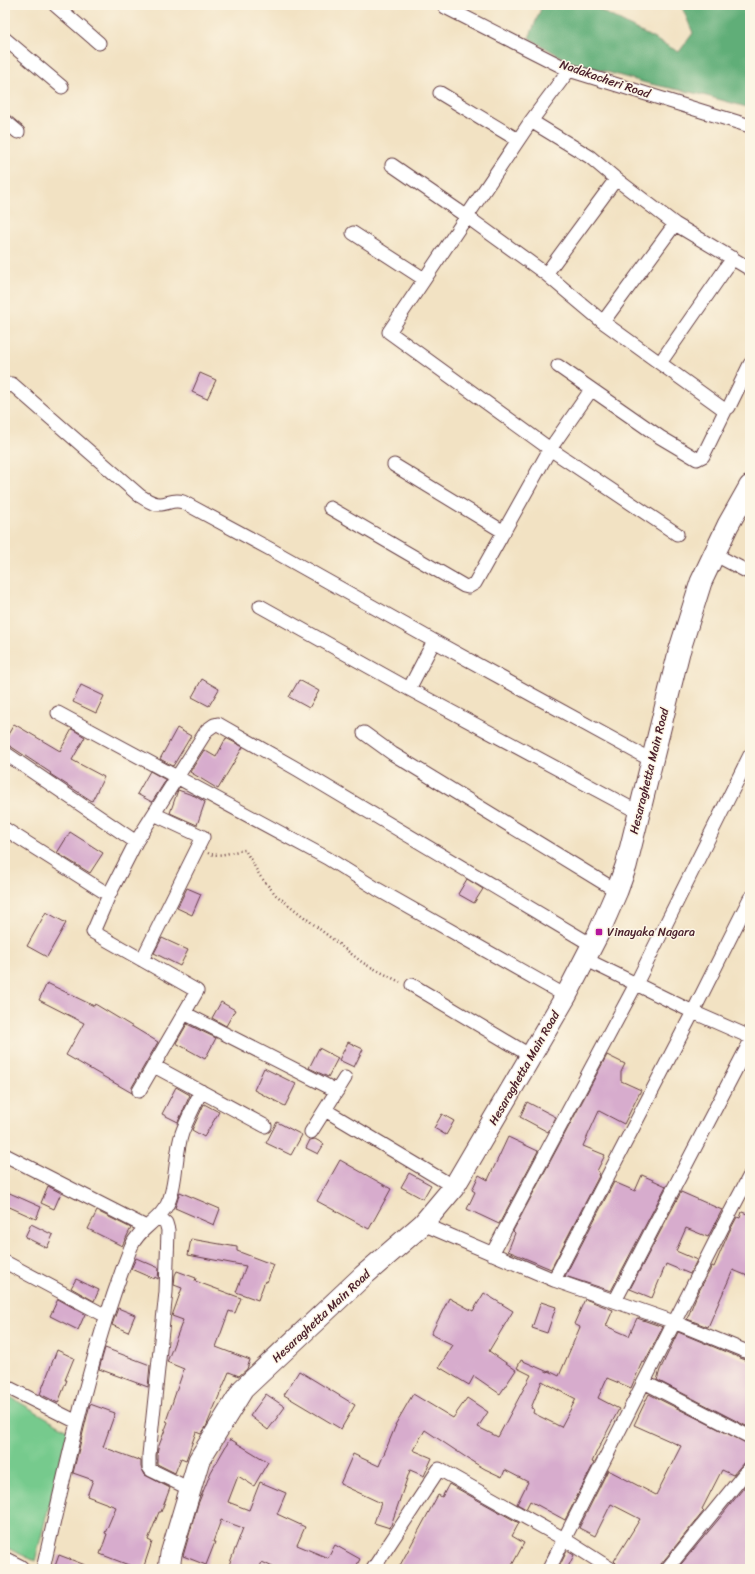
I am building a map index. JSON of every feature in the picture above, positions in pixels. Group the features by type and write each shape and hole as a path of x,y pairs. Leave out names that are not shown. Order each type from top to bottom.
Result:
{"main road":[{"name":"Hesaraghetta Main Road","path":"169,1569 171,1554 199,1460 243,1389 363,1276 423,1224 454,1187 566,996 589,952 617,891 626,866 638,812 679,652 701,582 728,525 750,486"}],"street":[{"path":"55,5 99,43"},
{"name":"Nadakacheri Road","path":"442,6 569,70 750,126"},
{"path":"5,39 62,87"},
{"path":"569,70 531,121 466,216 390,332 550,449 677,534"},
{"path":"440,93 518,140"},
{"path":"5,121 18,132"},
{"path":"531,121 590,157 675,224 750,269"},
{"path":"392,165 546,274 603,322 722,408 726,408"},
{"path":"546,274 616,179"},
{"path":"603,322 675,224"},
{"path":"352,233 424,279"},
{"path":"660,363 732,258"},
{"path":"558,366 660,437 697,458 702,456 726,408 729,407 750,364"},
{"path":"5,388 9,384 12,384 140,496 160,504 177,500 183,502 651,760"},
{"path":"330,508 468,587 475,583 550,449 591,390"},
{"path":"394,465 504,532"},
{"path":"714,554 750,573"},
{"path":"260,606 409,689 638,812"},
{"path":"409,689 434,641"},
{"path":"58,713 327,858 566,996"},
{"path":"139,1091 197,990 93,932 109,895 136,842 207,730 218,724 324,784 589,952 636,984 693,1012 750,1037"},
{"path":"364,733 393,754 617,891"},
{"path":"5,753 136,842"},
{"path":"492,1254 636,984 750,755"},
{"path":"142,960 203,837 154,814"},
{"path":"5,829 109,895"},
{"path":"554,1280 693,1012 750,898"},
{"path":"412,985 531,1056"},
{"path":"184,1013 337,1091"},
{"path":"614,1302 750,1042"},
{"path":"154,1066 265,1126"},
{"path":"311,1132 345,1078"},
{"path":"43,1569 88,1377 106,1316 132,1245 146,1226 160,1217 170,1199 182,1133 202,1092"},
{"path":"325,1110 454,1187"},
{"path":"5,1155 146,1226"},
{"path":"549,1569 750,1175"},
{"path":"160,1217 166,1223 168,1230 166,1292 149,1455 150,1467 151,1470 190,1488"},
{"path":"423,1224 554,1280 674,1322 750,1353"},
{"path":"5,1262 106,1316"},
{"path":"644,1382 750,1437"},
{"path":"5,1386 77,1422"},
{"path":"373,1569 439,1469 564,1539 611,1569"},
{"path":"667,1569 749,1471"},
{"path":"5,1562 19,1569"}],"path":[{"path":"212,855 245,850 260,876 276,896 362,963 397,982 412,985"}],"green space":[{"path":"543,5 585,5 596,8 679,52 693,33 681,5 750,5 750,108 699,94 646,83 568,61 529,38"},
{"path":"5,1394 68,1430 35,1561 5,1547"}],"building":[{"path":"200,373 216,380 207,399 192,392"},
{"path":"202,679 219,689 209,706 192,697"},
{"path":"299,680 319,691 309,708 289,697"},
{"path":"81,685 104,696 96,713 73,702"},
{"path":"14,724 60,751 72,729 85,737 72,760 104,777 92,801 10,746 5,745 5,740"},
{"path":"177,728 191,736 173,766 160,759"},
{"path":"226,738 243,747 218,789 190,772 204,750 216,757"},
{"path":"150,771 166,780 152,802 137,794"},
{"path":"178,790 195,796 205,802 197,825 170,813"},
{"path":"70,832 103,853 90,873 57,853"},
{"path":"467,879 483,889 474,903 458,894"},
{"path":"187,888 201,894 192,915 177,908"},
{"path":"46,912 66,923 47,957 27,946"},
{"path":"162,938 188,950 180,966 154,953"},
{"path":"47,983 94,1006 95,1004 158,1042 132,1087 132,1093 66,1055 84,1023 39,1000"},
{"path":"221,1002 235,1010 226,1026 212,1018"},
{"path":"187,1024 216,1038 205,1059 176,1043"},
{"path":"348,1042 363,1049 354,1067 339,1060"},
{"path":"319,1048 338,1058 328,1077 309,1068"},
{"path":"607,1055 625,1064 621,1072 621,1081 641,1090 624,1124 599,1111 583,1146 605,1155 597,1171 599,1172 599,1176 551,1269 508,1251 515,1233 513,1231"},
{"path":"264,1068 296,1084 285,1106 254,1090"},
{"path":"176,1087 190,1095 178,1122 162,1114"},
{"path":"527,1102 556,1117 548,1132 520,1117"},
{"path":"204,1104 219,1112 204,1137 192,1130"},
{"path":"442,1114 454,1121 446,1135 434,1128"},
{"path":"277,1122 302,1135 291,1155 266,1143"},
{"path":"508,1137 538,1151 499,1224 467,1209 475,1192 472,1190 479,1175 488,1180"},
{"path":"315,1139 324,1144 318,1154 306,1148 310,1140"},
{"path":"340,1160 391,1189 369,1229 317,1201"},
{"path":"409,1173 431,1185 423,1199 401,1187"},
{"path":"642,1175 666,1186 611,1291 565,1276 614,1182 635,1191"},
{"path":"48,1186 61,1193 54,1209 41,1203"},
{"path":"5,1191 41,1207 36,1219 5,1205"},
{"path":"180,1192 220,1209 214,1225 175,1208"},
{"path":"681,1192 722,1210 708,1237 686,1228 676,1251 697,1260 690,1274 666,1264 652,1298 630,1289"},
{"path":"97,1211 131,1228 122,1246 88,1229"},
{"path":"742,1212 750,1215 750,1277 733,1270 708,1327 687,1319 696,1297 712,1266 714,1267 729,1232 737,1217 740,1218"},
{"path":"31,1224 53,1235 47,1248 25,1237"},
{"path":"191,1239 237,1247 237,1251 274,1265 267,1282 265,1281 258,1300 236,1292 246,1266 188,1255"},
{"path":"136,1258 159,1268 158,1279 155,1277 154,1279 131,1269"},
{"path":"177,1271 196,1278 195,1281 241,1298 235,1313 229,1311 216,1347 250,1360 247,1369 239,1376 229,1372 206,1427 201,1434 196,1432 186,1460 181,1458 175,1473 157,1464 157,1455 158,1448 168,1422 166,1421 184,1369 167,1362 183,1320 172,1316 182,1288 174,1285"},
{"path":"76,1279 99,1290 94,1301 71,1288"},
{"path":"484,1293 513,1311 489,1351 516,1370 500,1394 474,1376 469,1385 439,1367 453,1345 431,1334 449,1298 473,1311"},
{"path":"58,1299 85,1314 78,1330 50,1316"},
{"path":"585,1299 613,1310 606,1326 629,1336 637,1318 663,1327 644,1363 642,1362 631,1388 607,1378 598,1398 619,1409 598,1449 592,1462 594,1463 565,1520 530,1501 526,1509 517,1504 528,1482 505,1470 502,1477 485,1469 425,1430 413,1450 432,1458 424,1476 410,1470 390,1528 374,1523 381,1503 340,1484 353,1454 379,1466 395,1425 413,1394 453,1418 467,1398 488,1412 478,1427 498,1437 531,1375 517,1368 521,1360 559,1376 580,1327 574,1324","holes":["542,1381 576,1399 561,1427 533,1413 534,1409 531,1408"]},
{"path":"541,1302 556,1307 547,1333 532,1328"},
{"path":"118,1308 135,1315 128,1332 112,1325"},
{"path":"678,1332 750,1362 750,1428 657,1380 660,1370"},
{"path":"105,1348 150,1365 148,1387 99,1369"},
{"path":"57,1350 74,1358 58,1403 40,1394"},
{"path":"299,1371 355,1405 341,1429 284,1395"},
{"path":"266,1394 285,1407 268,1430 250,1416"},
{"path":"649,1394 750,1445 750,1450 745,1461 733,1475 722,1470 702,1509 704,1511 661,1564 659,1569 619,1569 618,1565 614,1561 640,1519 611,1504 595,1536 579,1528 608,1470 656,1495 681,1446 634,1425"},
{"path":"90,1404 115,1413 103,1447 141,1461 141,1467 145,1475 170,1488 148,1540 152,1542 143,1569 139,1569 100,1554 107,1534 105,1533 116,1507 87,1496 93,1480 73,1473"},
{"path":"230,1439 268,1462 254,1486 238,1476 228,1502 249,1510 260,1482 286,1493 277,1514 305,1527 297,1545 328,1558 335,1545 360,1559 355,1569 277,1569 262,1562 259,1569 239,1569 229,1565 243,1528 221,1520 213,1542 215,1542 206,1565 183,1556 198,1504 211,1472"},
{"path":"750,1480 750,1569 677,1569 718,1520"},
{"path":"449,1484 519,1523 512,1536 524,1543 510,1569 398,1569 438,1495 442,1497"},
{"path":"567,1551 574,1555 567,1569 558,1569"},
{"path":"59,1555 93,1568 54,1569"}],"place":[{"name":"Vinayaka Nagara","path":"599,932"}]}
